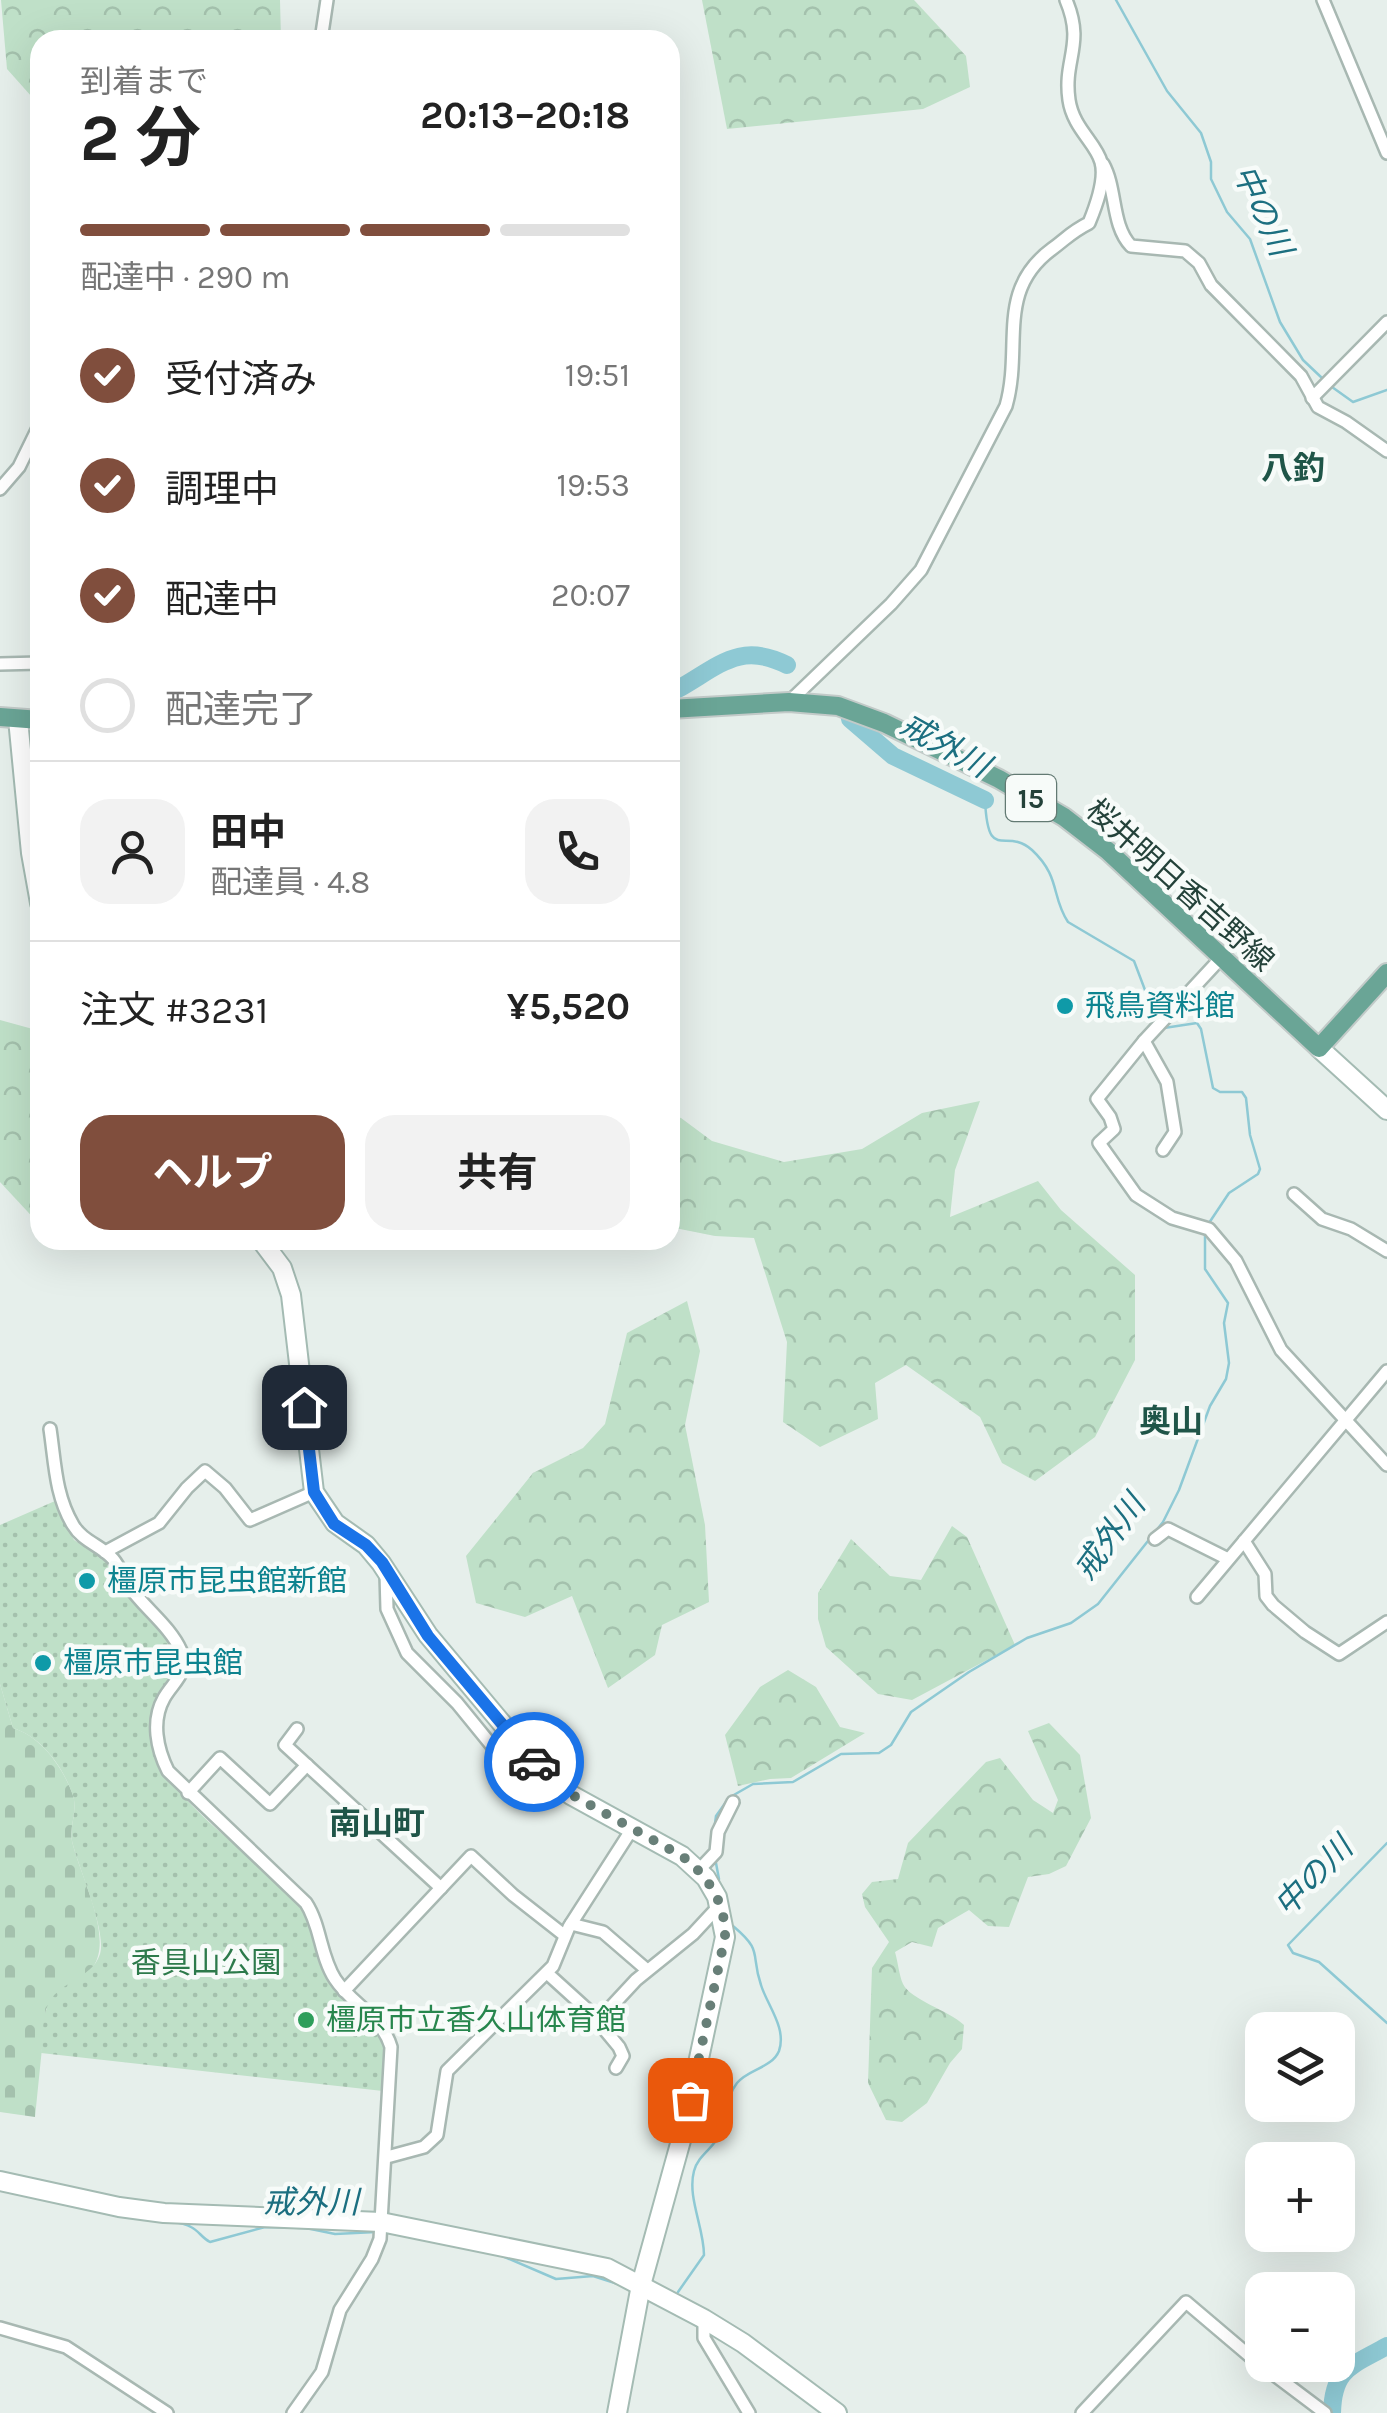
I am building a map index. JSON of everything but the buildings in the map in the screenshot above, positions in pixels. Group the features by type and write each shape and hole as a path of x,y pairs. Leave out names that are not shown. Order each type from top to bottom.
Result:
{"main road":[{"name":"桜井明日香吉野線","path":"680,707 788,702 838,706 884,723 1000,779 1064,817 1108,851 1320,1048"},
{"path":"1320,1048 1387,973"}],"street":[{"path":"322,30 327,0"},
{"path":"1066,0 1076,35 1068,80 1069,102 1076,124 1101,161 1115,196 1124,238 1131,246 1144,249 1185,251 1199,263 1210,285 1301,376 1312,398 1328,415 1346,422 1387,451"},
{"path":"1323,0 1387,153"},
{"path":"788,702 921,570 1006,406 1013,381 1015,299 1020,284 1042,256 1068,233 1089,223 1096,206 1101,161"},
{"path":"1312,398 1387,322"},
{"path":"0,489 20,467 30,446"},
{"path":"0,664 30,663"},
{"path":"9,718 30,843"},
{"path":"1221,958 1096,1099 1114,1129 1099,1144 1136,1196 1172,1218 1206,1228 1236,1261 1280,1350 1387,1465"},
{"path":"1144,1041 1167,1082 1175,1132 1163,1150"},
{"path":"1320,1048 1387,1110"},
{"path":"1294,1194 1322,1219 1350,1229 1387,1251"},
{"path":"268,1250 282,1268 291,1295 314,1492 334,1524 366,1545 386,1569 428,1636 558,1787"},
{"path":"1198,1597 1387,1371"},
{"path":"50,1429 61,1501 78,1532 105,1552 184,1659 184,1670 160,1707 156,1727 162,1761 188,1793 306,1903 331,1973 344,1992 384,2029 391,2046 381,2230 372,2259 340,2310 322,2372 294,2413"},
{"path":"105,1552 159,1523 205,1471 250,1520 314,1492"},
{"path":"1156,1540 1168,1530 1228,1559"},
{"path":"1244,1541 1266,1574 1266,1596 1272,1605 1339,1654 1387,1622"},
{"path":"386,1569 386,1609 407,1653 457,1703 510,1768 522,1777 558,1787 671,1850 708,1860"},
{"path":"296,1729 285,1745 441,1888"},
{"path":"188,1793 220,1758 270,1804 307,1765"},
{"path":"616,2413 641,2284 683,2133 725,1937 708,1860 734,1802"},
{"path":"387,2157 431,2142 440,2126 444,2080 451,2064 525,1998 547,1973 568,1930 632,1830"},
{"path":"344,1992 471,1856 568,1930 602,1932 647,1970"},
{"path":"597,2022 647,1970 693,1934 719,1906"},
{"path":"547,1973 622,2051 616,2068"},
{"path":"0,2181 119,2207 381,2230 607,2268 743,2343 837,2413"},
{"path":"1082,2413 1186,2302 1324,2413"},
{"path":"704,2319 704,2338 749,2413"},
{"path":"0,2328 66,2347 167,2413"}],"green space":[{"path":"1,0 280,0 281,30 30,30 30,95 7,69"},
{"path":"702,0 914,0 966,56 970,87 923,109 727,129"},
{"path":"0,1020 30,1028 30,1214 0,1182"},
{"path":"980,1101 955,1170 950,1217 1038,1181 1061,1210 1135,1275 1135,1360 1095,1437 1035,1481 1002,1463 980,1417 906,1365 875,1383 878,1419 820,1447 783,1422 787,1342 754,1238 680,1229 680,1118 712,1141 784,1162 862,1149 922,1113"},
{"path":"687,1301 700,1351 685,1425 705,1525 709,1602 662,1625 655,1655 608,1688 572,1596 525,1617 476,1603 466,1556 533,1473 583,1448 605,1424 627,1333"},
{"name":"香具山公園","path":"55,1501 74,1540 111,1563 125,1588 169,1641 178,1668 154,1708 153,1739 163,1768 206,1819 284,1888 303,1911 331,1984 382,2030 386,2040 383,2091 41,2053 47,2007 58,1991 96,1963 101,1944 96,1915 72,1841 74,1802 69,1785 42,1746 13,1728 0,1684 0,1525"},
{"path":"952,1526 967,1537 1015,1645 912,1700 878,1694 826,1647 818,1619 818,1593 851,1539 890,1576 921,1580"},
{"path":"788,1670 816,1687 840,1727 865,1733 791,1778 738,1786 725,1735 760,1687"},
{"path":"0,1684 13,1728 33,1738 50,1755 73,1795 72,1841 100,1940 93,1967 46,2009 35,2117 0,2112"},
{"path":"1049,1723 1080,1755 1091,1818 1066,1866 1028,1877 1009,1927 988,1926 969,1910 938,1928 932,1947 912,1942 895,1952 907,1990 964,2025 962,2049 927,2103 902,2122 886,2120 868,2083 872,1968 889,1942 865,1907 862,1894 872,1882 898,1879 908,1843 986,1762 1000,1758 1033,1800 1053,1813 1058,1800 1028,1731"}],"waterway":[{"name":"中の川","path":"1116,0 1167,91 1201,133 1211,162 1211,179 1227,212 1250,239 1280,322 1303,360 1322,378"},
{"name":"中の川","path":"1332,387 1353,402 1387,390"},
{"name":"戒外川","path":"680,688 718,665 743,656 771,658 787,665"},
{"name":"戒外川","path":"850,719 893,756 985,800"},
{"name":"戒外川","path":"985,800 994,838 1022,844 1041,860 1068,922 1134,961 1156,1019"},
{"name":"戒外川","path":"1164,1028 1197,1023 1213,1088 1220,1092 1242,1092 1246,1098 1250,1135 1260,1169 1229,1193 1207,1226"},
{"name":"戒外川","path":"732,1796 753,1784 793,1782 841,1754 879,1753 891,1745 911,1712 969,1672 1027,1638 1071,1623 1098,1604 1163,1522 1210,1406 1226,1379 1229,1363 1224,1323 1228,1303 1205,1269 1205,1233"},
{"name":"戒外川","path":"714,1831 716,1816 726,1802"},
{"name":"中の川","path":"1387,1843 1288,1945 1293,1953 1319,1962 1387,2023"},
{"name":"戒外川","path":"715,1858 719,1879"},
{"name":"戒外川","path":"678,2292 704,2255 692,2181 696,2165 720,2134 737,2083 776,2057 781,2042 753,1948 733,1926"},
{"name":"戒外川","path":"109,2214 185,2224 210,2242 265,2227 306,2228 335,2234 376,2232"},
{"name":"戒外川","path":"438,2242 500,2255 556,2279 593,2276 621,2285"},
{"name":"中の川","path":"1332,2413 1341,2377 1354,2364 1387,2346"}],"way so far":[{"path":"534,1762 558,1787 682,1856 714,1889 725,1937 690,2100"}],"place":[{"name":"飛鳥資料館","path":"1065,1006"},
{"name":"橿原市昆虫館新館","path":"87,1581"},
{"name":"橿原市昆虫館","path":"43,1663"},
{"name":"橿原市立香久山体育館","path":"306,2020"}],"district":[{"name":"八釣","path":"1293,468"},
{"name":"奥山","path":"1171,1421"},
{"name":"南山町","path":"377,1823"}],"route":[{"path":"304,1407 314,1492 319,1503 334,1524 374,1553 428,1636 534,1762"}]}
